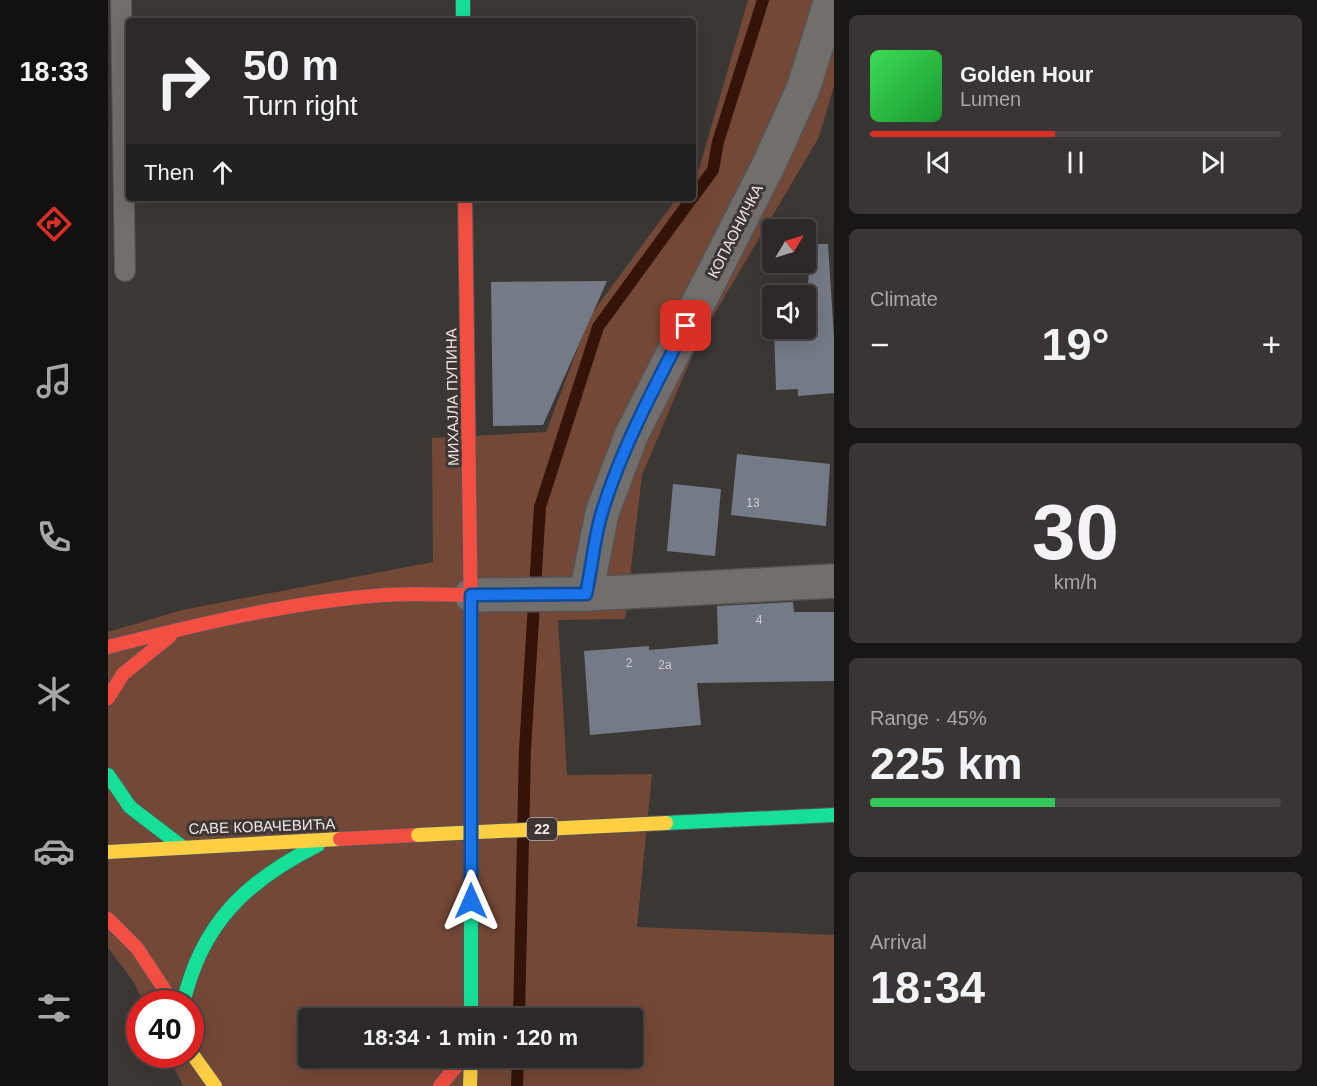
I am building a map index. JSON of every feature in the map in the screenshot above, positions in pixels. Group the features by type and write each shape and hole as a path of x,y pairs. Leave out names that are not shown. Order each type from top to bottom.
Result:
{"main road":[{"path":"463,0 463,18"},
{"name":"МИХАЈЛА ПУПИНА","path":"465,201 471,595 471,1008"},
{"path":"108,647 179,629 327,602 385,595 471,595"},
{"path":"108,698 123,674 179,629"},
{"path":"108,776 123,802 142,820 181,846"},
{"name":"САВЕ КОВАЧЕВИЋА","path":"108,852 181,846 834,815"},
{"path":"186,990 191,971 200,952 226,910 246,890 280,864 329,840"},
{"path":"108,919 137,948 165,990"},
{"path":"201,1068 211,1084"},
{"path":"440,1086 455,1068"},
{"path":"470,1086 471,1068"}],"street":[{"name":"КОПАОНИЧКА","path":"586,594 602,513 631,436 774,154 803,89 831,0"},
{"path":"471,595 586,594 834,580"}],"lane":[{"path":"122,0 125,271"}],"shaded area":[{"path":"748,0 834,0 834,86 819,137 771,219 762,219 762,233 699,340 642,475 625,619 558,620 567,775 652,774 637,927 834,935 834,1086 183,1086 174,1068 204,1068 204,990 138,990 108,948 108,632 182,610 433,562 432,438 546,432 590,316 675,201 696,201 696,173"}],"building":[{"path":"816,244 828,244 834,338 834,393 798,396 798,389 776,390 774,339 816,339 816,285 808,285 809,273 816,273"},
{"path":"607,281 543,425 493,426 491,282"},
{"path":"737,454 830,464 826,526 731,515"},
{"path":"673,484 721,489 715,556 667,551"},
{"path":"793,602 794,612 834,612 834,681 697,683 701,725 590,735 584,651 649,646 649,650 718,644 717,606"}],"waterway":[{"path":"696,193 713,170 718,142 763,0"},
{"path":"519,1008 525,749 540,507 598,327 690,201"},
{"path":"517,1086 518,1068"}],"traffic: fast":[{"path":"463,0 463,18"},
{"path":"471,619 471,1008"},
{"path":"108,775 130,807 181,846"},
{"path":"666,823 834,815"},
{"path":"187,990 202,950 230,908 269,874 318,845"}],"traffic: slow":[{"path":"418,835 666,823"},
{"path":"108,852 340,839"},
{"path":"202,1068 215,1086"},
{"path":"470,1086 471,1068"}],"traffic: jam":[{"path":"465,201 471,619"},
{"path":"108,647 279,608 395,594 471,595"},
{"path":"108,698 123,674 170,636"},
{"path":"340,839 418,835"},
{"path":"108,919 137,948 165,990"},
{"path":"440,1086 455,1068"}],"route":[{"path":"471,901 471,595 586,594 602,513 609,494 631,436 686,326"}]}
